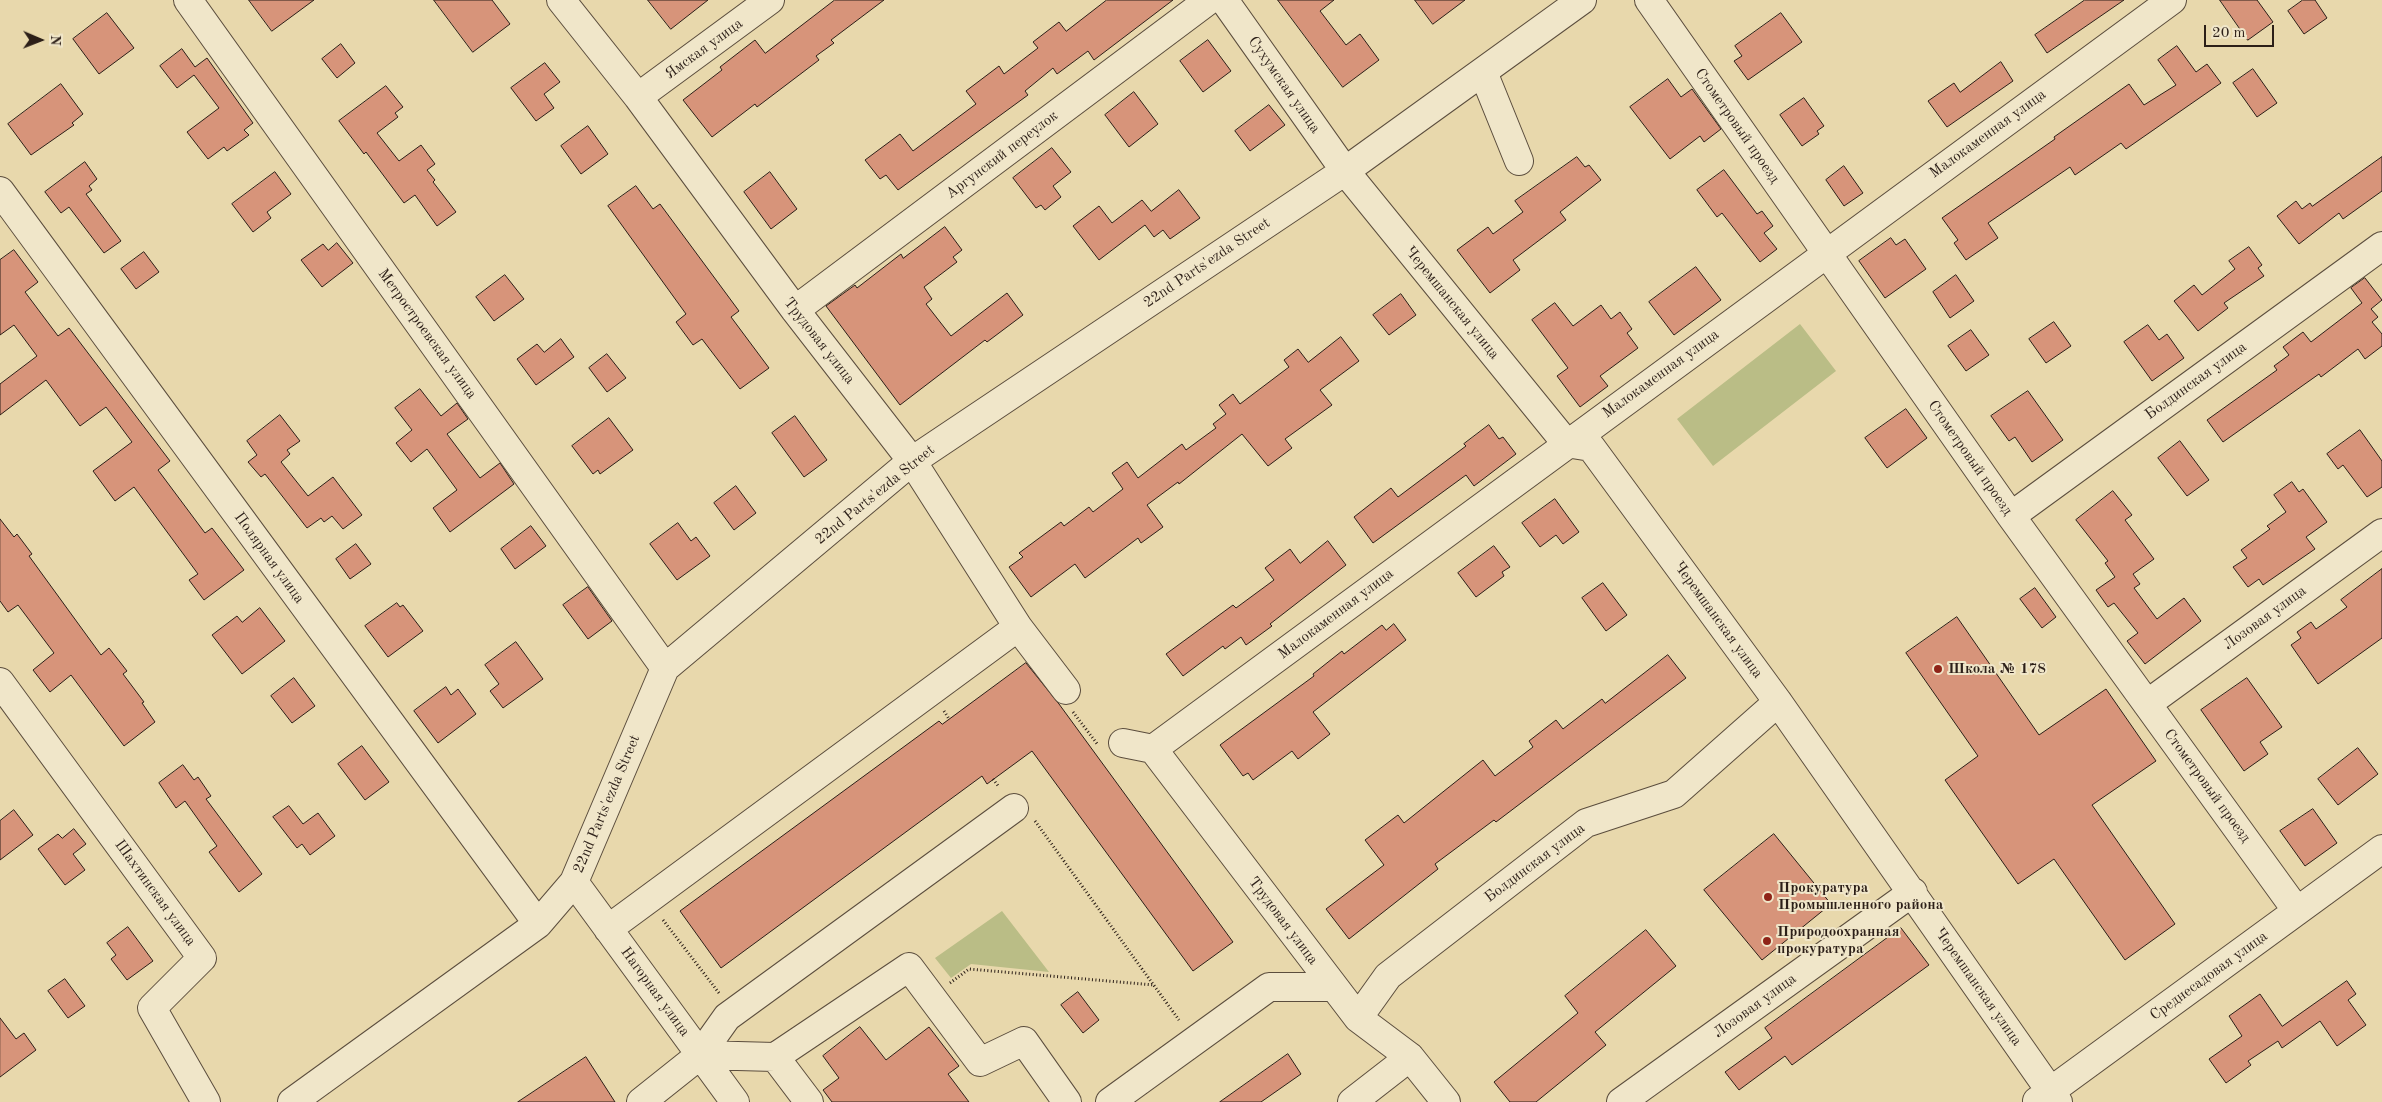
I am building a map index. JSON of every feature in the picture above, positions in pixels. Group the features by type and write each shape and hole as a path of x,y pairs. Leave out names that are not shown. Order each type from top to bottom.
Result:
{"street":[{"name":"Метростроевская улица","path":"188,0 665,668"},
{"name":"Трудовая улица","path":"561,0 638,97 795,310 912,461 1018,627 1066,690"},
{"name":"Ямская улица","path":"638,97 770,0"},
{"name":"Аргунский переулок","path":"795,310 1209,0"},
{"name":"Сухумская улица","path":"1224,0 1345,171"},
{"name":"22nd Parts'ezda Street","path":"292,1102 538,924 574,882 665,668 912,461 1345,171 1582,0"},
{"name":"Стометровый проезд","path":"1649,0 1825,254 2011,516 2297,911"},
{"name":"Малокаменная улица","path":"1153,749 2172,0"},
{"path":"1482,72 1519,161"},
{"name":"Черемшанская улица","path":"1345,171 1566,444 1591,447 1778,702 1913,892 2048,1098"},
{"name":"Полярная улица","path":"0,191 538,924"},
{"name":"Болдинская улица","path":"2011,516 2382,246"},
{"name":"Лозовая улица","path":"2147,704 2382,533"},
{"path":"608,929 1018,627"},
{"name":"Шахтинская улица","path":"0,682 202,958 152,1008 206,1102"},
{"name":"Болдинская улица","path":"1358,1018 1388,976 1586,823 1674,794 1778,702"},
{"path":"1123,743 1153,749"},
{"name":"Трудовая улица","path":"1153,749 1358,1018 1410,1057 1446,1102"},
{"path":"641,1102 700,1055 727,1017 1024,814"},
{"name":"Среднесадовая улица","path":"2048,1098 2382,849"},
{"name":"Нагорная улица","path":"574,882 735,1102"},
{"name":"Лозовая улица","path":"1621,1102 1913,892"},
{"path":"700,1055 775,1057 910,967 980,1062 1024,1041 1067,1102"},
{"path":"1110,1102 1269,987 1334,987"},
{"path":"775,1057 809,1102"},
{"path":"1352,1102 1410,1057"}],"path":[{"path":"1024,814 1154,985 1194,1041"},
{"path":"648,900 719,993 727,988"},
{"path":"932,996 969,969 1154,985"}],"green space":[{"path":"1800,324 1836,371 1713,466 1677,419"},
{"path":"1002,911 1049,972 971,964 951,978 935,958"}],"building":[{"path":"249,0 314,0 272,31"},
{"path":"434,0 492,0 510,24 473,52"},
{"path":"648,0 708,0 671,29"},
{"path":"835,0 884,0 831,40 834,43 816,56 819,60 757,107 755,104 712,137 683,100 722,70 720,67 755,40 765,53"},
{"path":"1107,0 1173,0 1094,60 1088,51 1057,74 1053,68 1025,91 1028,95 898,190 886,175 880,179 865,160 900,134 913,151 976,104 966,91 999,66 1004,74 1038,48 1033,42 1059,22 1066,31"},
{"path":"1278,0 1334,0 1320,11 1346,45 1360,34 1379,60 1343,87"},
{"path":"1415,0 1465,0 1433,24"},
{"path":"2085,0 2124,0 2047,53 2035,35"},
{"path":"2220,0 2257,0 2273,22 2248,40"},
{"path":"2303,0 2315,0 2327,18 2304,34 2288,11"},
{"path":"107,13 134,48 99,74 73,39"},
{"path":"1781,13 1802,42 1748,80 1734,61 1742,56 1735,46"},
{"path":"1208,40 1231,71 1203,92 1180,61"},
{"path":"341,44 355,63 337,78 322,59"},
{"path":"2177,46 2196,72 2207,64 2221,83 2126,149 2121,143 2075,175 2070,167 1988,223 1998,238 1966,260 1954,243 1958,240 1942,218 2055,139 2054,137 2129,84 2144,105 2176,85 2158,60"},
{"path":"182,49 195,67 207,58 253,123 244,130 249,135 227,151 224,147 208,159 187,132 219,108 194,75 177,88 160,66"},
{"path":"2001,62 2013,81 1947,127 1928,101 1954,83 1960,92"},
{"path":"545,63 560,82 544,94 554,108 536,121 511,88"},
{"path":"2253,69 2277,103 2257,117 2233,83"},
{"path":"1668,79 1681,97 1692,89 1721,129 1704,142 1700,136 1670,159 1630,107"},
{"path":"61,84 83,114 72,123 74,125 31,155 8,124"},
{"path":"386,86 403,107 395,113 398,117 377,133 399,161 421,145 435,164 427,170 435,180 433,182 456,212 437,226 415,195 404,203 366,152 364,154 339,121"},
{"path":"1134,92 1158,124 1129,147 1105,115"},
{"path":"1804,98 1824,126 1817,131 1819,134 1802,146 1780,115"},
{"path":"1269,105 1285,125 1250,151 1235,131"},
{"path":"588,126 608,154 581,174 561,146"},
{"path":"1052,148 1071,172 1053,186 1061,197 1045,210 1041,205 1036,208 1013,178"},
{"path":"1577,157 1585,167 1589,165 1601,180 1560,212 1566,220 1513,260 1520,270 1490,293 1457,250 1488,227 1493,234 1523,212 1515,201"},
{"path":"2382,157 2382,191 2343,219 2339,213 2299,244 2277,216 2296,201 2302,209 2310,203 2312,206"},
{"path":"85,162 97,179 89,186 92,190 86,194 121,241 104,253 69,207 61,213 45,192"},
{"path":"1844,166 1863,193 1844,206 1826,180"},
{"path":"1724,170 1757,214 1762,211 1773,226 1764,233 1777,249 1760,262 1722,213 1717,217 1697,190"},
{"path":"275,172 291,194 267,212 271,218 253,232 232,204"},
{"path":"770,172 797,209 771,229 744,192"},
{"path":"636,186 653,209 660,204 739,311 731,317 769,368 740,389 702,339 693,345 676,322 686,314 608,206"},
{"path":"1179,190 1200,218 1170,239 1163,230 1154,237 1145,225 1099,260 1073,226 1099,206 1112,223 1142,200 1151,211"},
{"path":"945,227 962,250 953,257 957,262 924,287 932,299 926,304 951,336 1007,293 1023,315 987,342 985,340 900,405 826,306 855,285 857,288 901,254 903,258"},
{"path":"1891,238 1896,245 1905,239 1926,269 1885,298 1859,261"},
{"path":"337,243 353,263 322,287 301,260 323,244 328,250"},
{"path":"2249,247 2262,265 2258,268 2264,276 2224,303 2228,308 2198,331 2174,301 2194,285 2202,295 2235,269 2229,261"},
{"path":"14,250 38,282 25,292 58,336 69,328 170,461 158,470 205,533 212,528 244,570 204,600 189,580 198,574 134,487 115,501 93,471 132,442 106,407 80,426 46,380 0,415 0,384 37,356 14,325 0,335 0,260"},
{"path":"144,252 159,272 136,289 121,269"},
{"path":"1696,267 1721,300 1674,335 1649,302"},
{"path":"505,275 524,299 494,321 476,297"},
{"path":"1956,275 1974,301 1950,318 1933,292"},
{"path":"2365,278 2382,300 2371,309 2378,317 2372,322 2382,334 2382,346 2365,359 2358,349 2321,377 2319,374 2223,442 2207,420 2277,370 2274,366 2289,355 2283,347 2303,332 2311,342 2362,303 2351,288"},
{"path":"1401,294 1416,315 1389,335 1373,315"},
{"path":"1555,303 1573,326 1601,305 1611,319 1620,312 1632,329 1627,333 1638,348 1600,376 1608,386 1580,407 1557,376 1568,368 1532,320"},
{"path":"2054,322 2071,346 2046,363 2029,339"},
{"path":"2148,325 2159,340 2167,334 2184,358 2152,381 2124,342"},
{"path":"1971,330 1989,355 1966,371 1948,346"},
{"path":"1341,337 1359,361 1320,390 1332,405 1285,439 1292,448 1268,466 1242,434 1179,484 1178,482 1147,505 1163,527 1141,543 1138,538 1085,578 1075,564 1031,597 1009,567 1023,557 1019,553 1061,522 1064,526 1089,507 1093,512 1123,489 1112,473 1127,462 1138,478 1182,444 1186,450 1216,428 1213,424 1226,414 1219,405 1233,394 1240,404 1289,367 1284,360 1298,349 1308,362"},
{"path":"561,339 574,357 536,385 517,359 537,344 544,352"},
{"path":"607,354 626,378 607,392 589,368"},
{"path":"420,389 441,416 457,403 468,419 447,434 480,478 500,463 514,484 450,532 433,508 457,490 427,449 411,462 396,443 412,430 395,408"},
{"path":"2028,391 2063,440 2032,462 2015,437 2009,441 1991,416"},
{"path":"1906,409 1927,438 1887,468 1865,438"},
{"path":"280,415 300,441 287,450 290,454 281,462 308,496 333,477 362,515 343,529 332,516 324,522 321,518 307,528 265,474 261,477 248,462 257,455 247,441"},
{"path":"795,416 827,460 804,477 772,433"},
{"path":"609,418 633,450 600,474 598,470 593,474 572,446"},
{"path":"1489,425 1499,439 1503,437 1516,454 1474,486 1466,475 1373,543 1354,517 1391,488 1398,497 1466,446 1464,444"},
{"path":"2360,430 2382,461 2382,487 2367,497 2343,465 2338,469 2327,454"},
{"path":"2180,441 2209,480 2187,496 2158,458"},
{"path":"2292,482 2299,492 2303,489 2327,522 2306,537 2315,549 2263,585 2259,579 2248,587 2233,567 2247,558 2241,550 2270,529 2267,526 2286,512 2274,495"},
{"path":"736,486 756,513 734,530 714,503"},
{"path":"2113,491 2132,515 2125,520 2154,559 2133,574 2140,584 2134,588 2157,619 2184,598 2201,621 2145,664 2127,641 2138,633 2114,603 2108,607 2096,590 2115,577 2105,563 2108,561 2076,520"},
{"path":"1555,499 1579,532 1563,544 1556,535 1540,547 1522,523"},
{"path":"0,519 14,537 17,534 32,554 29,556 101,655 109,648 127,671 123,674 144,702 142,703 155,722 124,746 71,675 50,692 33,670 54,653 18,605 8,612 0,601"},
{"path":"678,523 691,541 696,537 710,556 677,580 650,544"},
{"path":"531,526 546,546 515,569 501,549"},
{"path":"1328,541 1346,565 1246,645 1241,637 1225,649 1223,646 1183,676 1166,654 1233,605 1236,608 1274,580 1265,568 1290,549 1300,563"},
{"path":"356,544 371,564 350,579 336,559"},
{"path":"1494,546 1510,567 1502,572 1504,576 1476,597 1458,573"},
{"path":"2382,569 2382,638 2318,684 2291,645 2301,638 2297,632 2311,622 2316,629 2347,607 2341,600"},
{"path":"1603,583 1627,615 1606,631 1582,598"},
{"path":"588,587 612,621 588,639 563,605"},
{"path":"2035,588 2056,617 2042,628 2020,599"},
{"path":"397,603 400,607 403,605 423,631 388,657 365,626"},
{"path":"260,608 285,641 242,674 212,635 237,616 242,622"},
{"path":"1957,617 2039,735 2106,689 2156,761 2092,805 2175,924 2125,960 2054,859 2018,884 1945,780 1978,756 1906,653"},
{"path":"1394,624 1406,640 1313,712 1330,734 1298,759 1292,751 1253,780 1248,773 1243,776 1220,745 1314,676 1313,674 1342,651 1344,654 1382,625 1386,630"},
{"path":"516,642 543,679 503,708 490,691 499,684 485,665"},
{"path":"1668,655 1686,678 1496,822 1494,820 1435,864 1438,869 1349,939 1326,909 1384,865 1365,840 1398,815 1404,823 1483,760 1495,776 1533,747 1529,741 1556,720 1563,729 1602,699 1605,703"},
{"path":"1026,663 1059,704 1233,942 1193,971 1032,751 987,784 982,776 721,968 680,911 939,721 942,724"},
{"path":"294,678 315,706 292,723 271,696"},
{"path":"2247,678 2282,727 2260,742 2268,754 2244,771 2201,710"},
{"path":"446,687 451,695 458,689 476,714 438,743 414,711"},
{"path":"362,746 389,782 365,800 338,764"},
{"path":"2358,748 2378,774 2338,805 2318,779"},
{"path":"183,765 194,780 198,777 211,796 206,799 262,874 239,892 209,852 217,846 185,801 176,808 159,783"},
{"path":"289,806 303,824 318,813 335,836 310,855 302,844 297,848 273,817"},
{"path":"2313,809 2337,843 2305,866 2280,831"},
{"path":"14,810 33,835 0,860 0,821"},
{"path":"74,829 86,844 73,854 85,870 65,885 38,849 58,834 62,838"},
{"name":"Прокуратура Промышленного района","path":"1774,834 1831,904 1762,960 1704,890"},
{"path":"128,927 153,961 127,980 111,959 116,955 107,943"},
{"path":"1901,928 1929,965 1792,1065 1785,1056 1739,1090 1725,1072 1772,1038 1765,1028"},
{"path":"1646,930 1676,966 1595,1032 1606,1045 1536,1102 1510,1102 1494,1082 1578,1013 1565,996"},
{"path":"65,979 85,1006 68,1018 48,991"},
{"path":"2347,981 2356,994 2348,1000 2366,1025 2337,1046 2320,1021 2282,1048 2278,1041 2248,1061 2251,1065 2226,1083 2209,1059 2242,1036 2229,1016 2260,994 2282,1026"},
{"path":"1078,992 1099,1020 1083,1033 1061,1005"},
{"path":"0,1018 16,1039 24,1033 36,1050 0,1077"},
{"path":"860,1027 886,1060 929,1027 959,1066 948,1074 969,1102 832,1102 823,1090 839,1078 823,1056"},
{"path":"1288,1054 1301,1074 1261,1102 1220,1102"},
{"path":"586,1057 615,1102 518,1102"}],"place":[{"name":"Школа № 178","path":"1938,669"},
{"name":"Прокуратура Промышленного района","path":"1768,897"},
{"name":"Природоохранная прокуратура","path":"1767,941"}]}
